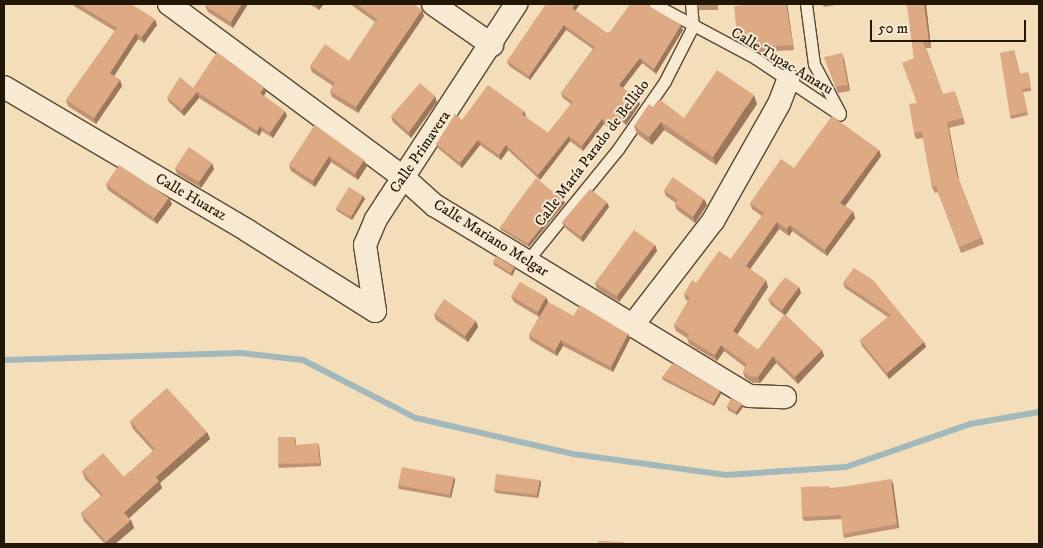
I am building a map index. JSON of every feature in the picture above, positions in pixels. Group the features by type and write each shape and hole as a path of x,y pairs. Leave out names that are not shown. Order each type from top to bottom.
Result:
{"street":[{"name":"Calle Mariano Melgar","path":"169,4 403,177 434,205 749,396 785,397"},
{"path":"433,4 492,45"},
{"name":"Calle Primavera","path":"375,312 365,245 376,219 492,45 516,4"},
{"path":"632,326 713,221 779,104 788,80"},
{"name":"Calle Huaraz","path":"4,87 248,231 375,312"}],"lane":[{"name":"Calle Tupac Amaru","path":"654,4 755,58 840,115 814,64 806,4"},
{"path":"690,4 692,26"},
{"name":"Calle María Parado de Bellido","path":"527,261 618,149 660,89 692,26"}],"building":[{"path":"78,4 131,4 155,19 142,37 136,33 110,73 120,80 94,118 66,100 117,28"},
{"path":"207,4 242,4 231,22 205,6"},
{"path":"356,4 413,4 422,10 356,107 330,91 335,83 310,66 325,44 349,61 377,19"},
{"path":"546,4 575,4 572,8 607,33 610,32 630,4 647,4 681,25 654,69 640,58 619,85 638,99 624,120 620,117 613,127 602,119 582,146 569,136 538,175 506,145 499,155 478,140 460,163 436,144 455,114 462,120 488,85 524,111 522,114 548,133 573,102 561,93 595,47 564,25 529,76 507,61"},
{"path":"786,4 793,45 758,47 737,36 734,6"},
{"path":"907,4 924,4 929,42 923,42 943,94 955,91 963,118 947,122 957,175 981,238 959,247 936,186 932,187 922,132 914,133 909,104 917,103 902,63 914,58"},
{"path":"1014,50 1019,74 1028,72 1030,88 1022,89 1027,112 1010,116 1000,53"},
{"path":"217,52 264,87 260,93 285,111 270,133 260,126 257,131 197,92 182,110 167,97 180,77 193,88"},
{"path":"842,53 848,85 836,87 824,57"},
{"path":"717,70 754,95 713,157 661,122 649,137 634,126 649,104 653,107 659,99 684,118"},
{"path":"420,83 435,96 409,132 391,116"},
{"path":"832,116 879,150 840,203 853,211 825,250 790,225 787,229 777,222 746,266 766,280 733,331 758,350 785,314 822,350 795,377 773,356 758,377 750,376 743,372 747,364 721,345 715,355 687,338 689,334 674,325 690,298 684,294 692,280 696,283 719,251 731,259 764,213 750,203 781,159 794,168"},
{"path":"315,125 364,160 355,174 329,156 313,181 289,165"},
{"path":"189,147 212,163 199,182 175,168"},
{"path":"119,165 169,198 154,218 106,184"},
{"path":"673,177 704,199 693,217 675,204 678,200 664,190"},
{"path":"536,178 563,200 528,244 500,227"},
{"path":"349,187 363,196 351,217 336,208"},
{"path":"590,189 607,202 581,237 562,222"},
{"path":"634,230 655,245 617,296 595,283"},
{"path":"496,256 514,267 511,273 493,262"},
{"path":"854,268 873,280 924,342 887,373 860,340 891,315 843,283"},
{"path":"785,277 799,287 782,310 768,299"},
{"path":"520,282 546,297 538,312 511,296"},
{"path":"444,299 476,321 465,336 434,314"},
{"path":"548,302 573,316 580,305 628,334 611,367 561,340 555,351 529,335"},
{"path":"673,363 720,391 713,403 662,377"},
{"path":"167,388 207,432 156,477 159,481 124,513 131,520 106,542 81,513 103,495 82,471 103,453 124,477 155,449 130,421"},
{"path":"731,398 742,404 736,412 727,406"},
{"path":"278,437 295,437 295,445 318,443 320,463 278,464"},
{"path":"402,467 454,477 450,495 398,485"},
{"path":"496,474 540,480 537,495 494,490"},
{"path":"891,479 897,524 843,534 841,515 802,517 801,487 829,486 830,489"},
{"path":"598,541 624,542 624,544 598,544"}],"waterway":[{"path":"4,360 241,353 303,360 416,418 573,454 726,475 846,467 970,424 1039,412"}]}
